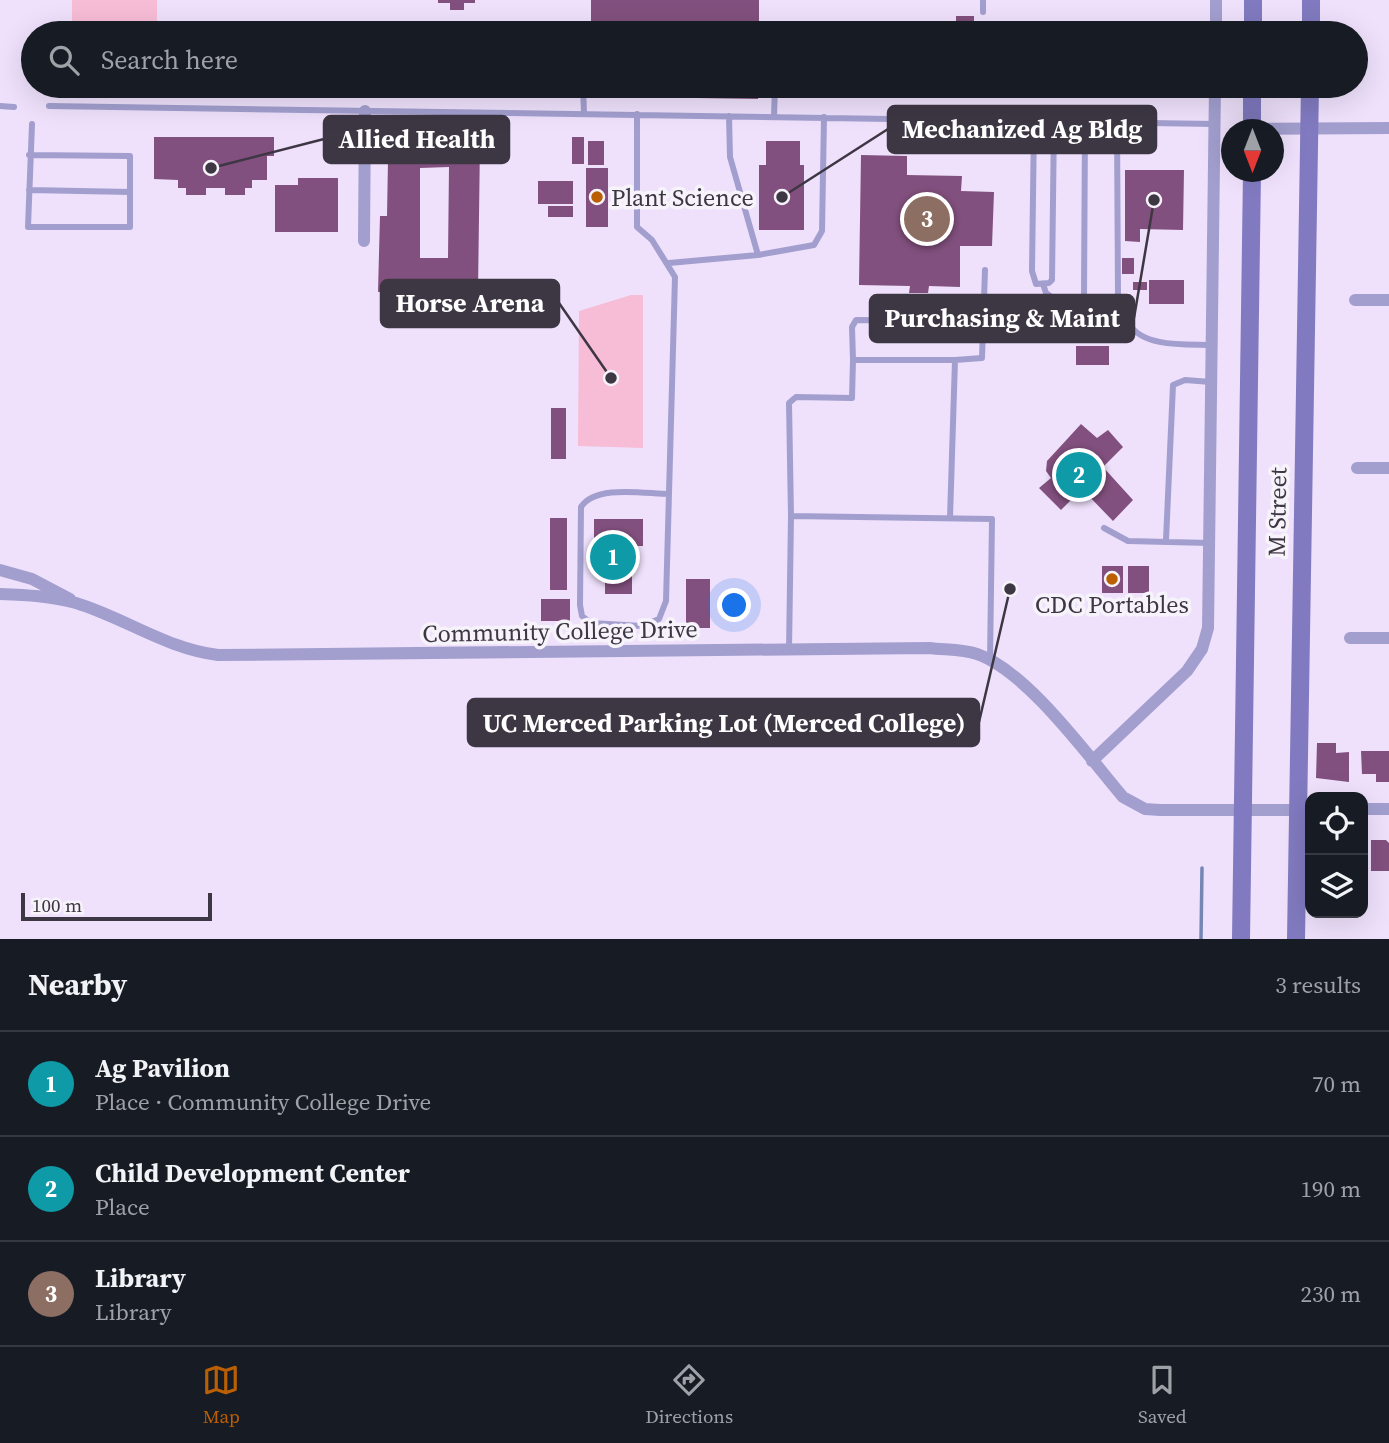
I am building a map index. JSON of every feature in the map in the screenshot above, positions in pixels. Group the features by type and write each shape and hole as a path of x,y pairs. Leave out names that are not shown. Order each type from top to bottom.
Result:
{"street":[{"path":"1216,0 1216,21"},
{"path":"1253,0 1253,21"},
{"path":"1311,0 1311,21"},
{"path":"1092,761 1187,671 1202,649 1208,628 1215,98"},
{"path":"1252,98 1252,119"},
{"name":"M Street","path":"1296,939 1304,810 1310,98"},
{"path":"364,241 365,111"},
{"path":"1284,130 1389,128"},
{"name":"M Street","path":"1241,939 1252,182"},
{"path":"1355,300 1389,300"},
{"path":"1357,468 1389,468"},
{"name":"Community College Drive","path":"0,570 32,579 64,593 76,603"},
{"name":"Community College Drive","path":"0,594 36,595 76,603 181,648 218,655 929,648 964,651 990,660 1033,694 1124,797 1145,809 1304,810"},
{"path":"1350,638 1389,638"},
{"path":"1368,809 1389,809"}],"lane":[{"path":"983,0 983,12"},
{"path":"583,98 584,113"},
{"path":"774,117 775,98"},
{"path":"0,106 15,107"},
{"path":"49,106 1214,124"},
{"path":"637,114 637,227 652,240 676,277 669,494 663,612 655,622 642,626 591,623 582,616 580,605 581,507 589,499 608,494 669,494"},
{"path":"729,116 730,157 758,255"},
{"path":"669,263 758,255 814,245 822,231 824,117"},
{"path":"1034,122 1032,271 1036,284 1052,280 1054,122"},
{"path":"1084,122 1084,298"},
{"path":"1117,123 1118,298 1129,325 1141,335 1165,343 1212,345"},
{"path":"29,155 130,156 130,227 29,227 29,155 32,124"},
{"path":"29,190 130,192"},
{"path":"853,360 982,358 985,270"},
{"path":"1043,284 1046,293 1053,298 1118,298"},
{"path":"789,650 789,403 796,397 852,398 852,327 856,320 984,321"},
{"path":"950,518 955,360"},
{"path":"1166,540 1173,385 1185,380 1211,382"},
{"path":"791,516 992,519 990,660"},
{"path":"1104,528 1128,541 1209,543"}],"shaded area":[{"path":"72,0 157,0 157,21 72,21"},
{"path":"631,295 643,295 643,448 578,446 579,311"}],"building":[{"path":"438,0 475,0 475,3 464,3 464,10 450,10 450,3 438,3"},
{"path":"591,0 759,0 759,21 591,21"},
{"path":"956,16 974,16 974,21 956,21"},
{"path":"154,137 274,137 274,156 267,156 267,180 252,180 252,188 245,188 245,195 225,195 225,188 206,188 206,195 186,195 186,188 178,188 178,180 154,179"},
{"name":"Plant Science","path":"572,137 584,137 584,164 572,164"},
{"path":"401,140 480,142 478,292 412,292 412,289 378,292 380,216 387,216 388,160 385,152 390,145 401,147","holes":["449,167 448,258 420,258 420,168"]},
{"name":"Plant Science","path":"588,141 604,141 604,165 588,165"},
{"path":"766,141 800,141 800,165 804,165 804,230 759,230 759,165 766,165"},
{"path":"861,155 907,156 907,175 962,176 961,191 994,192 992,246 960,246 960,287 929,286 928,293 909,293 910,286 859,285"},
{"name":"Plant Science","path":"586,168 608,168 608,227 586,227"},
{"path":"1125,170 1184,170 1183,230 1140,229 1140,242 1125,241"},
{"path":"298,178 338,178 338,232 275,232 275,185 298,185"},
{"name":"Plant Science","path":"538,181 573,181 573,204 538,204"},
{"name":"Plant Science","path":"548,206 573,206 573,217 548,217"},
{"path":"1122,258 1134,258 1134,274 1122,274"},
{"path":"1149,280 1184,280 1184,304 1149,304"},
{"path":"1133,282 1147,282 1147,290 1133,290"},
{"path":"1076,346 1109,346 1109,365 1076,365"},
{"path":"551,408 566,408 566,459 551,459"},
{"path":"1081,424 1097,438 1108,430 1123,447 1103,467 1133,500 1113,521 1082,489 1061,510 1039,488 1051,478 1046,471 1047,461"},
{"path":"550,518 567,518 567,590 550,590"},
{"path":"594,519 643,519 643,546 632,546 632,594 605,594 605,567 594,567"},
{"name":"CDC Portables","path":"1102,566 1123,566 1123,593 1102,593"},
{"name":"CDC Portables","path":"1128,566 1149,566 1149,593 1128,593"},
{"path":"686,579 710,579 710,628 686,628"},
{"path":"541,599 570,599 570,621 541,621"},
{"path":"1317,743 1336,743 1336,753 1349,752 1349,782 1316,778"},
{"path":"1361,751 1389,751 1389,782 1376,782 1376,774 1362,774"},
{"path":"1371,840 1386,840 1389,843 1389,871 1371,871"}],"waterway":[{"path":"1201,939 1202,868"}],"place":[{"name":"Allied Health","path":"211,168"},
{"name":"Plant Science","path":"597,197"},
{"name":"Mechanized Ag Bldg","path":"782,197"},
{"name":"Purchasing & Maint","path":"1154,200"},
{"name":"Library","path":"927,219"},
{"name":"Horse Arena","path":"611,378"},
{"name":"Child Development Center","path":"1079,475"},
{"name":"Ag Pavilion","path":"613,557"},
{"name":"CDC Portables","path":"1112,579"},
{"name":"UC Merced Parking Lot (Merced College)","path":"1010,589"}]}
